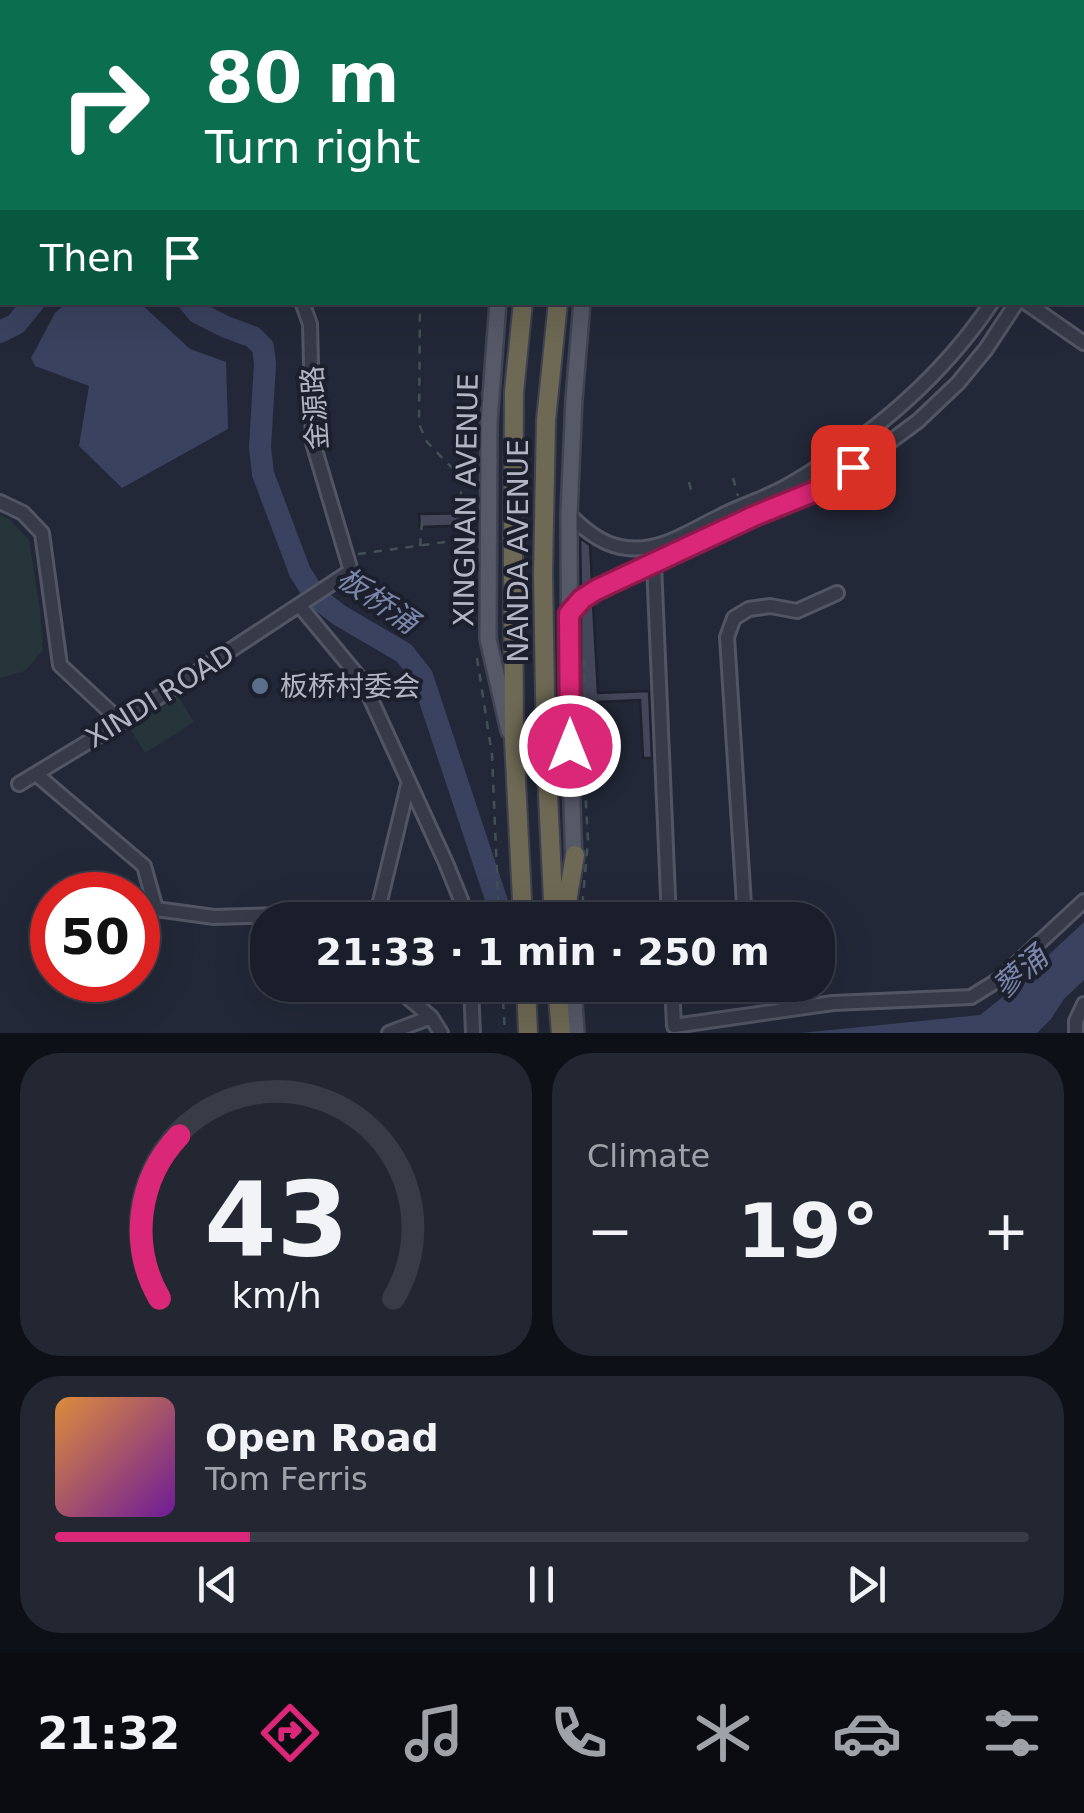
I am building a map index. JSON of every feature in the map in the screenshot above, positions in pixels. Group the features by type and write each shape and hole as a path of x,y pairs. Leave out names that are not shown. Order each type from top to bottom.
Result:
{"highway":[{"name":"NANDA AVENUE","path":"522,902 515,756 514,392 523,305"},
{"name":"NANDA AVENUE","path":"553,902 544,574 546,420 558,305"},
{"path":"567,902 574,855"},
{"path":"527,1002 528,1033"},
{"path":"558,1002 560,1033"}],"main road":[{"name":"XINGNAN AVENUE","path":"498,305 489,423 488,639 515,756"},
{"path":"573,902 577,749 569,614 569,514 582,305"},
{"path":"575,1002 576,1033"}],"street":[{"name":"金源路","path":"303,305 310,324 313,444 351,571"},
{"path":"569,514 596,538 612,545 655,548 787,486 875,429 906,403 970,336 990,305"},
{"path":"569,614 596,590 818,490 853,467 918,421 958,384 1015,305"},
{"path":"1029,305 1084,343"},
{"path":"1061,327 1084,327"},
{"path":"841,451 853,467"},
{"path":"0,502 23,513 42,533 60,665 121,722"},
{"path":"735,510 735,527"},
{"path":"654,564 668,902"},
{"name":"XINDI ROAD","path":"19,784 351,571"},
{"path":"744,902 727,637 734,618 748,608 770,606 796,611 837,593"},
{"path":"300,606 363,682 462,902"},
{"path":"36,774 144,866 156,909 214,918 250,918"},
{"path":"379,902 408,785"},
{"path":"674,1002 676,1028 834,1004 971,997 1000,979 1084,901"},
{"path":"413,1002 431,1017 441,1033"},
{"path":"472,1002 473,1033"},
{"path":"791,1002 810,1007"},
{"path":"1076,1033 1076,1021 1084,1004"},
{"path":"389,1033 431,1017"}],"path":[{"path":"420,306 419,424 427,442 457,473 464,508 460,540 471,561 475,583"},
{"path":"733,478 735,510"},
{"path":"689,482 691,490"},
{"path":"420,546 422,522"},
{"path":"347,556 460,540"},
{"path":"478,660 492,755 497,902"},
{"path":"577,749 588,840 583,902"},
{"path":"503,1002 504,1033"}],"shaded area":[{"path":"0,515 29,540 43,650 25,671 0,678"},
{"path":"178,696 194,722 145,753 129,727"}],"water":[{"path":"65,305 142,305 190,349 226,362 228,429 122,488 79,446 89,386 35,366 31,358 55,313"},
{"path":"1084,922 1084,980 1037,1033 801,1033 980,1015"}],"building":[{"path":"477,513 477,525 420,527 419,514"},
{"path":"580,538 590,545 592,581 581,588"},
{"path":"593,604 598,693 649,691 652,758 643,758 640,700 598,702 599,719 581,720 581,616"}],"waterway":[{"name":"板桥涌","path":"0,332 16,324 32,305"},
{"name":"板桥涌","path":"191,305 198,313 253,337 263,347 263,474 300,572 316,597 404,653 422,676 497,902"}],"place":[{"name":"板桥村委会","path":"260,686"}],"route":[{"path":"570,746 569,614 574,606 610,583 818,490 853,467"}],"water label":[{"name":"蓼涌","path":"1020,972"}]}
